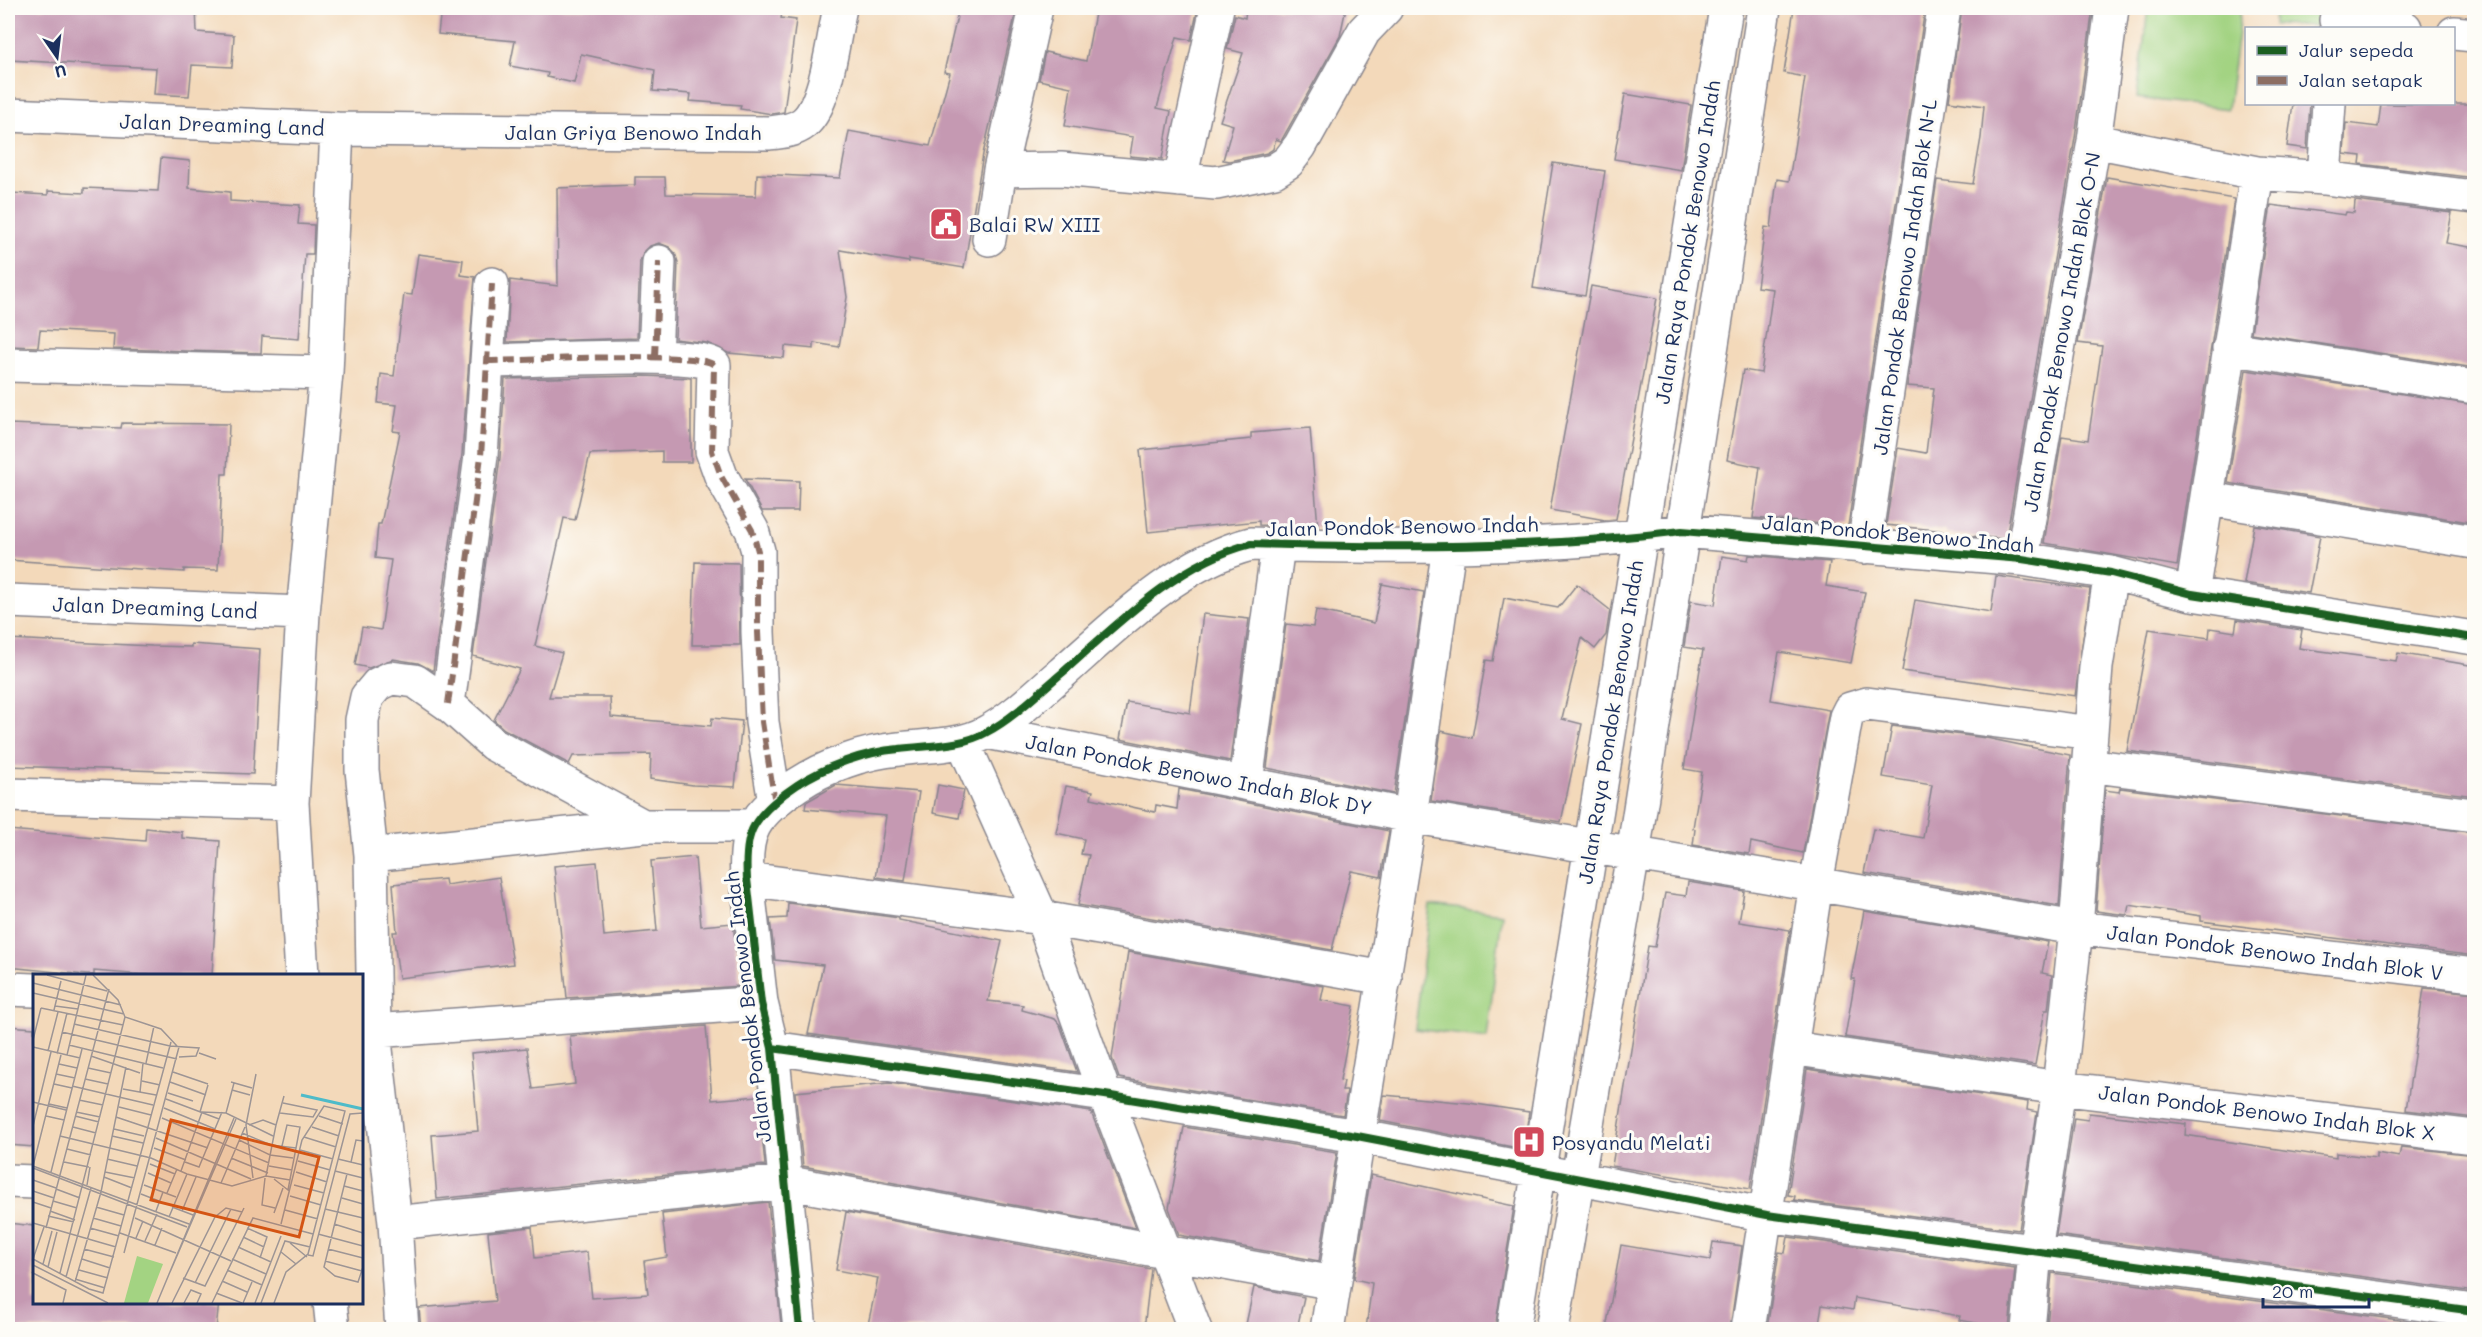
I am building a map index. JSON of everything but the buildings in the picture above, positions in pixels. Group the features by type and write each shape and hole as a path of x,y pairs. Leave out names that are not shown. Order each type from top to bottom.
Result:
{"street":[{"name":"Jalan Griya Benowo Indah","path":"337,129 757,133 788,131 804,123 818,106 840,8"},
{"path":"989,239 1000,170 1036,8"},
{"path":"1180,180 1217,8"},
{"path":"1000,170 1062,169 1216,183 1282,168 1300,146 1364,31 1386,8"},
{"name":"Jalan Raya Pondok Benowo Indah","path":"1513,1329 1726,8"},
{"name":"Jalan Raya Pondok Benowo Indah","path":"1552,1329 1633,854 1764,8"},
{"name":"Jalan Pondok Benowo Indah Blok N-L","path":"1864,547 1944,8"},
{"path":"2112,8 2094,141 2257,173 2324,178 2475,197"},
{"path":"2336,19 2397,27"},
{"path":"2455,33 2475,35"},
{"path":"2324,178 2329,105"},
{"name":"Jalan Dreaming Land","path":"8,115 337,129 326,373 303,613 292,803 302,974"},
{"name":"Jalan Pondok Benowo Indah Blok O-N","path":"2022,559 2094,141"},
{"path":"2192,594 2209,499 2229,348 2257,173"},
{"path":"655,357 659,262"},
{"path":"448,704 481,456 492,284"},
{"path":"2229,348 2475,387"},
{"path":"371,855 764,814 758,633 758,551 752,530 721,476 712,451 714,364 705,359 655,357 487,361"},
{"path":"8,365 326,373"},
{"path":"2209,499 2475,542"},
{"name":"Jalan Pondok Benowo Indah","path":"800,1329 772,1048 761,1003 747,879 746,862 764,814 811,777 847,761 895,749 975,737 1033,699 1170,582 1202,562 1251,544 1449,547 1639,537 1682,531 2022,559 2111,573 2192,594 2475,638"},
{"path":"1246,783 1278,545"},
{"path":"1327,1329 1357,1136 1385,978 1449,547"},
{"path":"2028,1329 2035,1252 2060,1088 2076,928 2096,667 2111,573"},
{"name":"Jalan Dreaming Land","path":"8,601 303,613"},
{"path":"402,1329 395,1223 374,1031 371,855 362,770 362,720 367,697 378,684 391,678 415,681 448,704 493,744 643,826"},
{"path":"1748,1329 1816,884 1846,717 1850,709 1856,706 1879,706 2091,733"},
{"path":"975,737 1104,1095 1195,1329"},
{"name":"Jalan Pondok Benowo Indah Blok DY","path":"975,737 1246,783 1410,816 1816,884"},
{"path":"2087,765 2475,815"},
{"path":"8,795 292,803"},
{"path":"747,879 1042,918 1385,978"},
{"name":"Jalan Pondok Benowo Indah Blok V","path":"1816,884 2076,928 2475,975"},
{"path":"8,989 33,990"},
{"path":"374,1031 761,1003"},
{"path":"772,1048 1104,1095 1357,1136 1767,1215 2475,1311"},
{"name":"Jalan Pondok Benowo Indah Blok X","path":"1791,1048 2060,1088 2475,1137"},
{"path":"8,1181 33,1182"},
{"path":"395,1223 784,1182 1334,1283"},
{"path":"330,1304 333,1329"}],"green space":[{"path":"2148,8 2241,8 2228,109 2137,98"},
{"path":"2275,8 2319,8 2318,26 2274,24"},
{"path":"1430,905 1502,914 1487,1038 1415,1029"}],"marked path":[{"path":"655,357 659,262"},
{"path":"448,704 481,456 492,284"},
{"path":"487,361 644,357 677,358 714,365 712,451 721,476 752,530 758,551 758,632 762,722 775,803"}],"cycle path":[{"path":"800,1330 772,1048 761,1003 747,879 748,845 754,826 767,809 786,793 808,778 833,766 872,753 955,743 987,732 1026,704 1150,597 1199,565 1224,553 1251,544 1466,546 1574,541 1682,531 2022,559 2111,573 2192,594 2474,638"},
{"path":"772,1048 1105,1095 1357,1136 1767,1215 2474,1311"}],"place":[{"name":"Balai RW XIII","path":"946,224"},
{"name":"Posyandu Melati","path":"1529,1142"}]}
